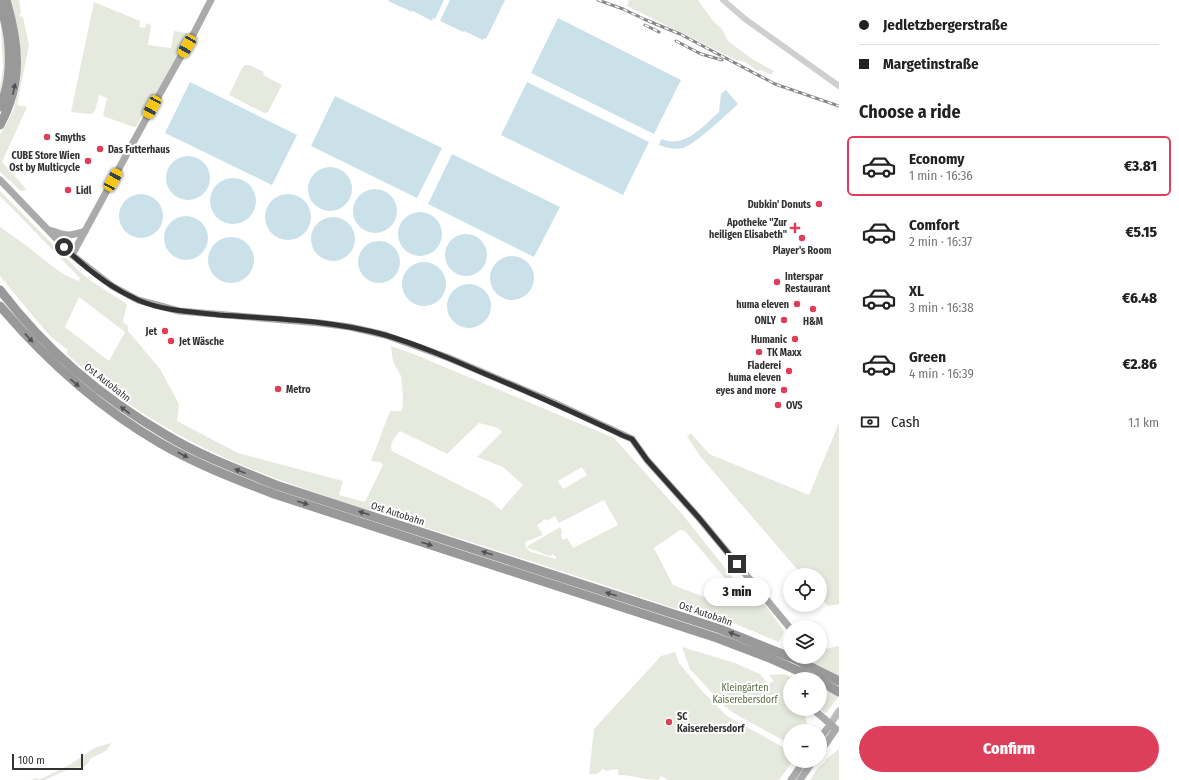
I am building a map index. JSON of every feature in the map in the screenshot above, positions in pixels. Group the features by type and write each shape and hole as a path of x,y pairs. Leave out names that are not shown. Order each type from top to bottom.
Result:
{"highway":[{"path":"0,125 11,102 15,89 17,72 14,32 6,0"},
{"path":"0,4 9,51 6,90 0,107"},
{"name":"Ost Autobahn","path":"0,290 16,311 46,344 69,366 97,389 129,412 166,436 198,453 276,485 720,629 769,653"},
{"name":"Ost Autobahn","path":"0,306 46,357 90,396 123,420 160,443 194,461 232,478 274,494 717,638 769,653"},
{"path":"769,653 783,656"},
{"path":"769,653 803,672"},
{"path":"804,664 839,681"},
{"path":"827,685 839,692"}],"main road":[{"path":"72,255 211,0"},
{"path":"0,180 72,255 112,286 138,300 179,311 320,323 350,327 385,335 449,358 550,401 632,439 647,460 699,518 783,620"},
{"path":"47,230 72,236 85,231"},
{"path":"827,740 835,726 839,711"},
{"path":"822,716 835,726"},
{"path":"827,732 835,726"},
{"path":"791,780 799,768"},
{"path":"800,780 808,768"}],"street":[{"path":"723,0 745,19 839,86"}],"green space":[{"path":"8,0 19,0 21,12 19,16 23,17 29,45 17,105 27,107 2,162 26,189 24,191 21,191 0,172 0,134 14,109 20,75"},
{"path":"629,0 698,0 713,21 722,29 728,41 752,59 774,71 771,75 761,70 757,71 745,62 736,60 627,6"},
{"path":"94,2 140,21 139,27 145,28 146,23 151,25 148,45 171,48 174,31 187,33 189,36 158,92 152,100 150,99 137,126 134,127 103,116 107,98 99,95 95,111 91,114 71,112"},
{"path":"0,13 7,67 0,102 0,87 3,67"},
{"path":"245,65 250,65 264,72 263,75 282,85 268,112 264,113 229,95 242,68"},
{"path":"0,191 78,270 91,281 127,304 123,322 128,326 128,331 160,369 179,404 177,421 238,453 343,481 339,495 365,502 383,465 380,462 371,461 390,411 402,411 403,396 401,376 393,362 391,346 416,355 614,438 682,514 733,578 743,588 759,598 765,605 783,630 779,642 697,608 695,615 685,612 319,494 221,456 179,435 139,411 102,384 66,353 68,350 52,338 37,321 0,276 0,227 60,272 79,281 80,278 0,196","holes":["79,297 125,332 109,361 65,327","479,423 498,428 502,432 477,457 503,467 523,485 501,510 491,501 392,451 391,448 393,440 400,431 447,454","582,467 587,475 563,489 558,481","604,500 618,525 573,548 567,538 563,540 560,527 526,547 549,556 553,554 556,559 531,552 526,548 525,542 543,535 537,525 542,521 546,519 547,521 555,516 559,523","680,530 685,531 740,596 727,603 720,603 673,585 654,548"]},
{"path":"839,423 839,604 828,606 827,605 827,568 796,568 700,456 687,436 691,433 709,454 809,495"},
{"path":"839,646 839,696 827,712 827,672 808,672 809,664 827,664 827,649"},
{"name":"Kleingärten Kaiserebersdorf","path":"682,647 735,663 760,674 768,684 774,681 769,675 783,674 783,716 805,716 807,724 783,724 783,740 735,714 724,706 690,669"},
{"name":"SC Kaiserebersdorf","path":"675,652 679,663 703,692 727,716 783,747 783,768 788,768 779,780 668,780 661,776 658,780 653,780 618,775 618,769 606,771 603,769 597,774 589,774 594,729 661,656"},
{"path":"111,743 106,750 91,758 84,767 71,768 45,780 39,780 71,764 94,748"},
{"path":"839,749 839,780 810,780 818,768 827,768 827,758"}],"water":[{"path":"444,0 435,19 433,18 432,21 413,11 412,12 388,1"},
{"path":"450,0 505,0 486,39 484,38 483,40 440,21"},
{"path":"558,18 681,80 654,134 531,73"},
{"path":"190,82 297,135 272,185 165,133"},
{"path":"527,82 649,142 623,195 501,135"},
{"path":"726,90 738,104 696,141 683,148 677,149 659,145 661,139 678,141 686,139 700,129 719,112 721,94"},
{"path":"335,96 442,148 417,198 311,146"},
{"path":"452,154 560,207 534,257 428,204"},
{"path":"184,156 192,156 204,162 210,174 210,182 204,194 192,200 184,200 172,194 166,182 166,174 172,162"},
{"path":"326,167 334,167 346,173 352,185 352,193 346,205 334,211 326,211 314,205 308,193 308,185 314,173"},
{"path":"233,178 246,182 252,188 256,201 252,214 246,220 233,224 220,220 214,214 210,201 214,188 220,182"},
{"path":"371,189 379,189 391,195 397,207 397,215 391,227 379,233 371,233 359,227 353,215 353,207 359,195"},
{"path":"137,194 145,194 157,200 163,212 163,220 157,232 145,238 137,238 125,232 119,220 119,212 125,200"},
{"path":"288,194 301,198 307,204 311,217 307,230 301,236 288,240 275,236 269,230 265,217 269,204 275,198"},
{"path":"420,212 432,216 438,222 442,234 438,246 432,252 420,256 408,252 402,246 398,234 402,222 408,216"},
{"path":"182,216 190,216 202,222 208,234 208,242 202,254 190,260 182,260 170,254 164,242 164,234 170,222"},
{"path":"329,217 337,217 349,223 355,235 355,243 349,255 337,261 329,261 317,255 311,243 311,235 317,223"},
{"path":"462,234 470,234 478,237 484,243 487,255 484,267 478,273 470,276 462,276 454,273 448,267 445,259 445,251 448,243 454,237"},
{"path":"231,237 244,241 250,247 254,260 250,273 244,279 231,283 218,279 212,273 208,260 212,247 218,241"},
{"path":"375,241 383,241 391,244 397,250 400,262 397,274 391,280 383,283 375,283 367,280 361,274 358,266 358,258 361,250 367,244"},
{"path":"508,256 516,256 521,257 528,262 533,269 533,287 528,294 521,299 508,300 500,297 493,290 490,282 490,274 493,266 500,259"},
{"path":"420,262 428,262 440,268 446,280 446,288 440,300 428,306 420,306 408,300 402,288 402,280 408,268"},
{"path":"465,284 473,284 485,290 491,302 491,310 485,322 473,328 465,328 453,322 447,310 447,302 453,290"}],"railway":[{"path":"598,0 623,9 680,34 775,84 839,106"},
{"path":"645,25 659,32"},
{"path":"676,41 701,54 722,60"}],"place":[{"name":"Smyths","path":"47,137"},
{"name":"Das Futterhaus","path":"100,149"},
{"name":"CUBE Store Wien Ost by Multicycle","path":"88,161"},
{"name":"Lidl","path":"68,190"},
{"name":"Dubkin' Donuts","path":"819,204"},
{"name":"Apotheke \"Zur heiligen Elisabeth\"","path":"795,228"},
{"name":"Player's Room","path":"802,238"},
{"name":"Interspar Restaurant","path":"777,282"},
{"name":"huma eleven","path":"797,304"},
{"name":"H&M","path":"813,309"},
{"name":"ONLY","path":"784,320"},
{"name":"Jet","path":"165,331"},
{"name":"Humanic","path":"795,339"},
{"name":"Jet Wäsche","path":"171,341"},
{"name":"TK Maxx","path":"759,352"},
{"name":"Fladerei huma eleven","path":"789,371"},
{"name":"Metro","path":"278,389"},
{"name":"eyes and more","path":"784,390"},
{"name":"OVS","path":"778,405"},
{"name":"SC Kaiserebersdorf","path":"669,722"}],"route":[{"path":"64,247 98,276 112,286 138,300 179,311 320,323 350,327 385,335 449,358 550,401 632,439 647,460 699,518 737,564"}]}
